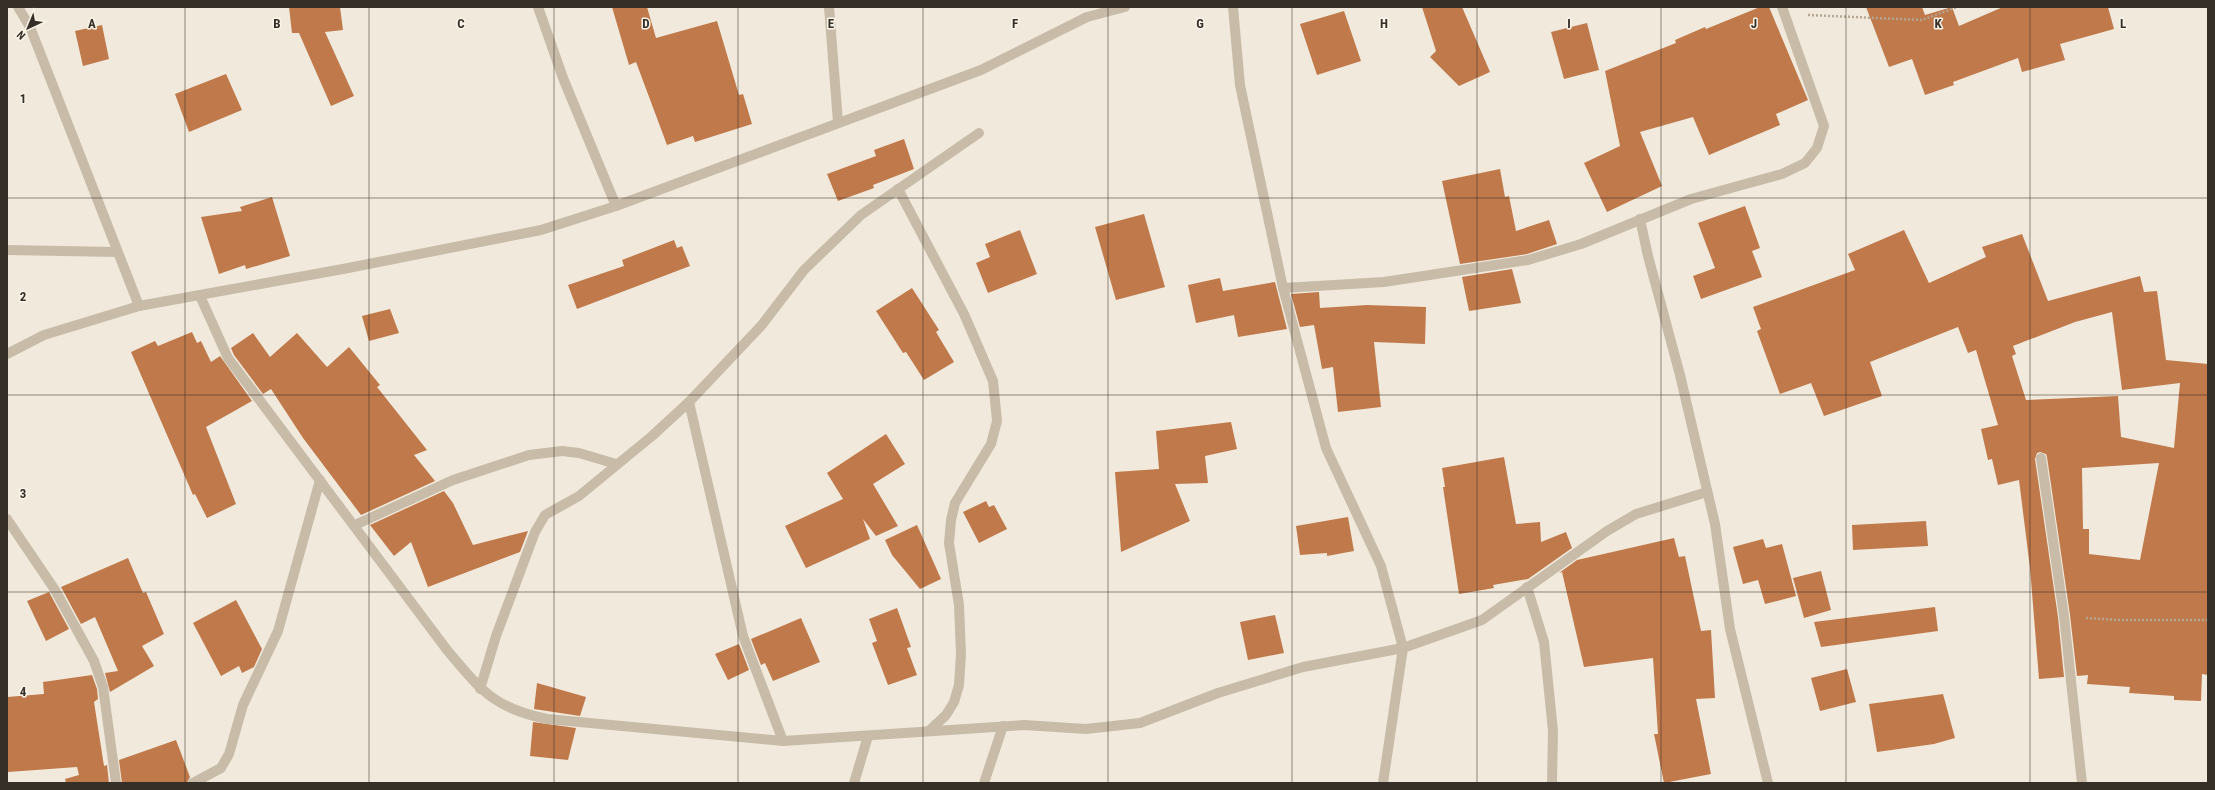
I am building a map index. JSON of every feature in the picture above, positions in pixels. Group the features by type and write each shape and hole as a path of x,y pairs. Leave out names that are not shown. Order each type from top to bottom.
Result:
{"street":[{"path":"18,7 30,26 139,306"},
{"path":"538,7 563,78 616,206"},
{"path":"829,7 838,122"},
{"path":"7,354 44,335 139,306 200,296 541,230 616,206 838,122 981,70 1087,17 1125,7"},
{"path":"1233,7 1240,85 1283,288 1326,448 1381,566 1403,648 1384,783"},
{"path":"1283,288 1384,282 1528,260 1581,244 1691,199 1782,174 1805,163 1817,148 1824,126 1783,11"},
{"path":"480,689 496,636 539,524 545,515 579,496 616,464 652,436 689,402 760,326 804,270 862,216 979,133"},
{"path":"898,189 964,314 993,382 997,421 991,444 955,503 951,520 949,542 959,605 961,654 959,685 954,702 946,716 930,730"},
{"path":"1640,219 1648,256 1680,375 1715,524 1730,629 1768,783"},
{"path":"7,250 117,252"},
{"path":"200,296 228,358 355,525 447,650 480,689 502,705 521,714 547,719 783,741 1003,726 1024,725 1086,729 1140,723 1218,693 1303,667 1403,648 1482,620 1527,587 1636,514 1707,492"},
{"path":"689,402 743,636 783,741"},
{"path":"355,525 452,480 528,456 562,451 579,453 616,464"},
{"path":"2041,458 2064,616 2082,783"},
{"path":"193,783 211,775 220,768 229,754 243,705 278,631 320,480"},
{"path":"7,519 55,590 94,661 103,687 116,783"},
{"path":"1527,587 1544,642 1553,731 1552,783"},
{"path":"984,783 1003,726"},
{"path":"854,783 868,736"}],"path":[{"path":"1783,11 1922,20 1957,7"},
{"path":"2064,616 2118,620 2208,620"}],"building":[{"path":"289,7 340,7 343,30 325,32 354,96 331,106 299,33 292,33"},
{"path":"612,7 647,7 656,38 717,21 739,95 743,94 752,124 695,142 693,136 667,145 636,62 629,65"},
{"path":"1422,7 1462,7 1490,72 1459,86 1430,57 1436,51"},
{"path":"1760,7 1769,7 1808,100 1776,114 1780,125 1709,155 1693,117 1640,132 1662,186 1607,212 1584,163 1620,146 1605,71 1676,43 1675,40 1705,27 1706,29"},
{"path":"1866,7 1922,7 1925,15 1952,7 1959,26 2003,7 2108,7 2114,29 2060,44 2065,60 2022,72 2018,58 1953,82 1954,85 1925,95 1912,59 1889,67"},
{"path":"1344,11 1361,61 1317,75 1300,24"},
{"path":"1587,23 1599,70 1564,79 1551,32"},
{"path":"102,25 109,59 83,66 75,31"},
{"path":"226,74 242,110 189,132 175,94"},
{"path":"904,139 914,169 873,185 874,188 838,201 827,174 876,156 874,150"},
{"path":"1500,169 1505,197 1509,196 1516,231 1549,220 1557,244 1527,254 1460,264 1442,181"},
{"path":"272,197 290,256 246,269 245,265 219,274 201,217 242,211 240,207"},
{"path":"1745,206 1760,248 1752,251 1762,277 1701,299 1693,276 1715,268 1698,223"},
{"path":"1144,214 1165,287 1116,300 1095,227"},
{"path":"1020,230 1037,274 988,293 976,263 990,257 985,244"},
{"path":"1904,230 1929,283 1986,257 1982,247 2022,234 2048,301 2140,276 2144,292 2157,291 2166,360 2208,364 2208,675 2202,674 2201,701 2174,700 2174,696 2129,693 2130,687 2087,684 2088,675 2077,676 2070,615 2047,457 2046,454 2040,452 2037,453 2035,459 2058,617 2064,677 2039,679 2030,568 2019,480 1998,485 1992,459 1988,460 1981,429 1998,425 1976,350 1968,353 1958,327 1870,362 1882,396 1824,416 1811,383 1780,394 1757,331 1761,329 1753,307 1855,270 1848,254","holes":["2112,312 2122,390 2180,383 2174,448 2121,437 2118,396 2026,400 2012,356 2016,354 2013,346 2075,322","2159,463 2140,560 2089,554 2089,529 2083,529 2082,468"]},
{"path":"674,240 677,248 682,246 690,266 577,309 568,285 624,266 622,260"},
{"path":"1512,269 1521,303 1469,311 1462,277"},
{"path":"1220,278 1223,291 1275,282 1287,329 1238,337 1234,315 1196,323 1188,285"},
{"path":"912,288 939,330 936,332 954,362 924,380 906,352 903,353 876,311"},
{"path":"1319,292 1320,308 1367,305 1426,307 1425,344 1374,342 1381,407 1338,412 1333,367 1322,369 1314,325 1300,327 1291,294"},
{"path":"390,309 399,333 369,341 362,316"},
{"path":"192,332 197,343 201,341 211,362 220,356 252,401 206,427 236,504 207,518 195,494 193,495 131,352 155,341 158,346"},
{"path":"253,333 270,357 297,333 327,367 349,347 380,385 377,387 427,450 414,455 435,481 361,515 303,438 271,389 263,394 234,355 231,348"},
{"path":"1231,422 1237,449 1205,456 1208,483 1175,484 1190,521 1121,552 1115,472 1159,469 1156,431"},
{"path":"886,434 905,464 873,484 898,526 876,536 863,519 870,539 806,568 785,526 843,499 827,473"},
{"path":"1504,457 1516,524 1540,522 1541,542 1566,532 1572,548 1528,579 1493,585 1494,588 1459,594 1443,487 1445,487 1442,468"},
{"path":"444,491 453,503 473,545 528,531 520,552 428,587 411,542 394,556 370,525"},
{"path":"986,501 989,507 994,505 1007,529 979,543 963,512"},
{"path":"1348,517 1354,551 1327,556 1327,553 1300,555 1296,526"},
{"path":"1926,521 1928,546 1853,550 1852,525"},
{"path":"917,525 941,579 920,589 892,555 885,540"},
{"path":"1674,538 1679,557 1685,556 1701,631 1711,630 1715,698 1696,699 1711,774 1664,783 1654,734 1658,734 1653,658 1584,667 1562,572 1559,573 1577,560"},
{"path":"1763,539 1766,548 1782,544 1796,596 1765,604 1758,580 1743,584 1733,547"},
{"path":"128,558 143,593 146,592 164,634 142,646 154,666 110,692 105,673 118,671 95,617 81,624 61,587"},
{"path":"1821,571 1831,610 1804,618 1793,578"},
{"path":"49,592 69,629 46,641 27,601"},
{"path":"236,600 262,649 254,667 242,673 239,666 221,676 193,623"},
{"path":"1935,607 1938,631 1821,647 1814,622"},
{"path":"897,608 911,647 907,648 917,675 888,685 872,643 877,641 869,619"},
{"path":"1275,615 1284,653 1248,660 1240,622"},
{"path":"801,618 820,662 773,681 765,663 761,665 751,639"},
{"path":"739,644 749,670 728,680 715,654"},
{"path":"1847,669 1856,702 1820,711 1811,678"},
{"path":"92,675 97,689 98,699 94,702 104,766 107,765 109,783 66,783 65,779 79,775 77,767 8,772 7,697 44,694 43,682"},
{"path":"537,683 586,697 580,716 534,709"},
{"path":"1943,694 1955,738 1934,744 1877,752 1869,704"},
{"path":"533,722 576,728 568,760 530,756"},
{"path":"176,740 190,777 187,783 122,783 119,760"}]}
